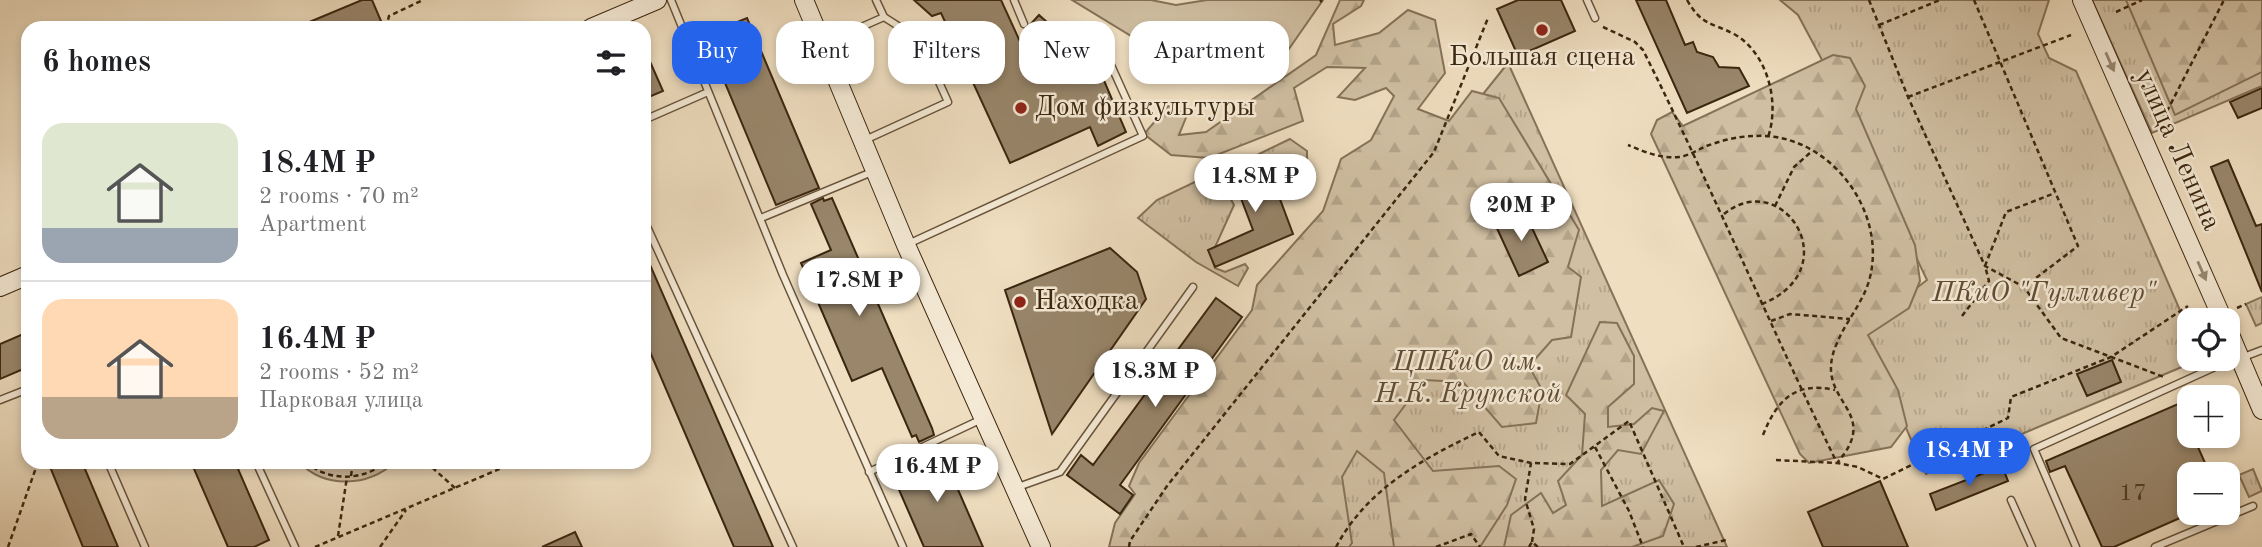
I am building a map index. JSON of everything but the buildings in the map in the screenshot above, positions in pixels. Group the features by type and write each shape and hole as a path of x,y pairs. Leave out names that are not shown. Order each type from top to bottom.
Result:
{"main road":[{"path":"608,21 657,0"},
{"path":"804,0 814,21"},
{"name":"улица Ленина","path":"2082,0 2219,308"},
{"path":"841,84 906,245 1041,547"},
{"path":"0,287 21,278"},
{"path":"2240,356 2262,410"},
{"path":"2243,363 2262,384"}],"lane":[{"path":"671,0 761,218 903,547"},
{"path":"865,140 948,102 920,40 884,17 876,0"},
{"path":"1014,0 1023,21"},
{"path":"1587,0 1595,18"},
{"path":"874,22 884,17"},
{"path":"906,245 1143,136 1115,74"},
{"path":"651,117 708,92"},
{"path":"761,218 877,170"},
{"path":"651,235 793,547"},
{"path":"1016,488 1060,472 1193,287"},
{"path":"2243,363 2262,350"},
{"path":"2076,547 2034,449 2206,371"},
{"path":"0,400 21,392"},
{"path":"869,472 984,418"},
{"path":"111,469 145,547"},
{"path":"259,469 295,547"},
{"path":"2011,500 2032,547"},
{"path":"2155,547 2253,506"}],"path":[{"path":"388,21 389,16 423,0"},
{"path":"1687,0 1701,21 1733,33 1758,56 1772,101 1772,127 1768,137"},
{"path":"1869,0 1908,97 1989,281 1962,316"},
{"path":"1879,25 1940,0"},
{"path":"1975,0 2078,246 2024,287"},
{"path":"2116,12 2142,0"},
{"path":"2164,119 2224,0"},
{"path":"1129,547 1130,541 1167,486 1434,152 1488,18"},
{"path":"1595,18 1599,25 1635,42 1643,50 1694,152 1837,463"},
{"path":"1908,97 2071,35"},
{"path":"1628,145 1659,156 1681,157 1727,140 1768,137 1792,142 1812,151 1829,162 1855,191 1871,230 1869,281 1832,358 1830,373 1835,390 1849,408 1854,433 1851,444 1837,463"},
{"path":"1775,206 1794,167 1812,151"},
{"path":"1984,266 2006,212 2056,193"},
{"path":"1723,214 1745,203 1775,206 1798,226 1803,238 1804,262 1795,284 1787,292 1762,304"},
{"path":"1984,266 2024,287 2061,338 2178,384"},
{"path":"1776,460 1837,463 1870,471 1882,479 2008,418 2011,397 2111,357 2188,306"},
{"path":"1770,322 1790,314 1850,318"},
{"path":"1763,435 1783,401 1801,389 1814,386 1835,390"},
{"path":"1336,547 1366,502 1402,474 1479,432 1499,456 1531,463 1570,464 1629,421 1684,547"},
{"path":"1595,447 1629,511 1643,547"},
{"path":"1529,547 1534,529 1525,499 1531,463"},
{"path":"8,547 36,469"},
{"path":"320,469 349,477 366,474 374,469"},
{"path":"338,537 351,469"},
{"path":"434,469 455,488"},
{"path":"315,547 500,469"},
{"path":"380,547 408,508"},
{"path":"1436,547 1471,534 1480,547"},
{"path":"1696,547 1726,540"},
{"path":"1532,542 1538,547"}],"green space":[{"path":"1072,0 1151,0 1176,5 1207,0 1323,0 1289,49 1289,21 1129,21 1129,35 1115,26 1115,21 1106,21"},
{"name":"ЦПКиО им. Н.К. Крупской","path":"1340,0 1364,0 1361,6 1333,24 1335,45 1379,33 1408,10 1435,20 1445,73 1418,109 1449,121 1472,91 1499,98 1579,230 1568,267 1581,277 1571,337 1552,340 1529,366 1542,390 1536,423 1502,427 1463,382 1424,380 1394,420 1433,471 1499,466 1516,479 1507,505 1480,547 1394,547 1384,473 1357,451 1342,477 1352,543 1349,547 1109,547 1115,523 1135,494 1129,486 1139,463 1252,310 1257,285 1323,211 1341,159 1371,140 1394,96 1386,88 1355,100 1338,97 1365,68 1327,67 1294,88 1303,121 1209,158 1171,155 1144,134 1168,106 1187,115 1179,135 1206,132 1275,84 1289,84 1289,74 1316,55"},
{"name":"ПКиО \"Гулливер\"","path":"1780,0 2049,0 2038,34 2049,58 2076,71 2179,308 2177,369 1926,474 1863,329 1927,280 1798,15"},
{"path":"2092,0 2262,0 2262,86 2152,133"},
{"path":"2126,0 2262,0 2262,72 2175,115"},
{"path":"1833,55 1850,58 1865,86 1856,109 1915,245 1920,281 1909,308 1868,335 1898,390 1907,426 1891,447 1809,463 1800,454 1651,134 1657,120 1672,112 1683,126"},
{"name":"ЦПКиО им. Н.К. Крупской","path":"1508,63 1727,547 1119,547"},
{"path":"1290,139 1307,151 1307,166 1276,180 1249,171 1257,155"},
{"path":"1203,178 1221,181 1234,205 1211,256 1215,268 1225,272 1245,264 1248,268 1238,286 1196,262 1138,218 1157,200"},
{"path":"2262,297 2262,323 2256,326 2246,304"},
{"path":"1600,322 1617,323 1634,356 1634,384 1608,407 1608,427 1634,424 1652,408 1664,411 1641,454 1618,450 1601,470 1602,506 1659,480 1674,504 1663,536 1632,547 1504,547 1511,515 1541,493 1553,513 1566,505 1558,481 1582,455 1585,414 1566,395"},
{"path":"307,469 385,469 372,476 347,482 321,477"},
{"path":"2253,469 2262,491 2249,497 2240,475"}],"place":[{"name":"Большая сцена","path":"1542,30"},
{"name":"Дом физкультуры","path":"1021,108"},
{"name":"Находка","path":"1020,302"}]}
